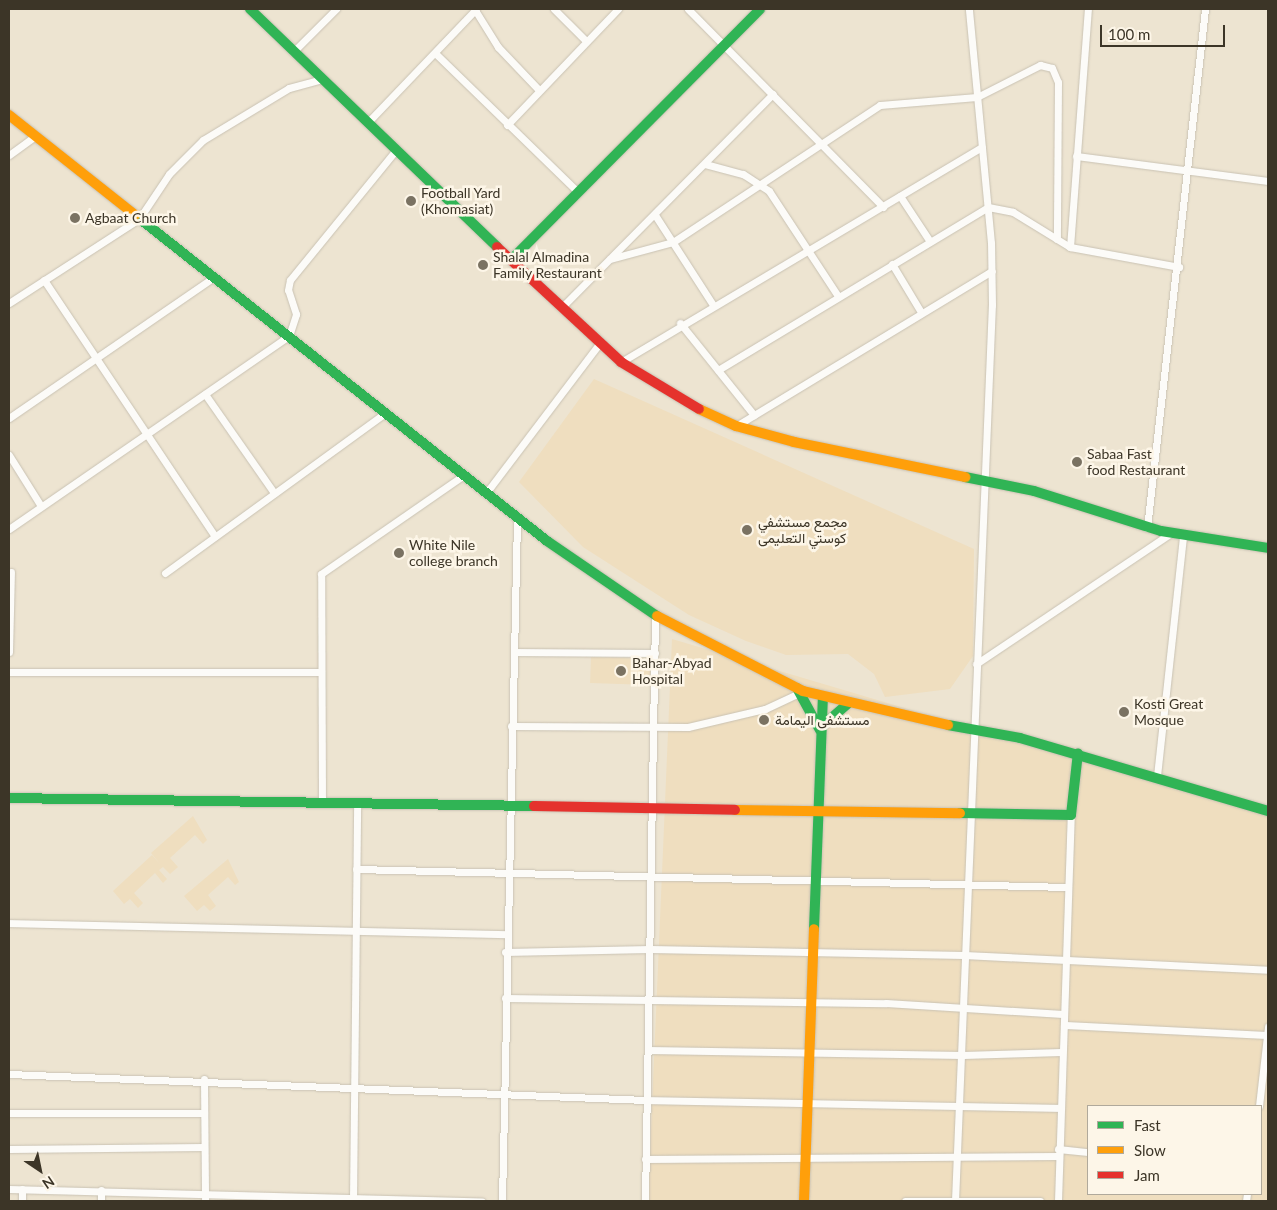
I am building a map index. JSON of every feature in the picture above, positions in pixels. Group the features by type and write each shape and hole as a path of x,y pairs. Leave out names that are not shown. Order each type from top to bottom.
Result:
{"main road":[{"path":"250,9 322,79 370,120 561,308 622,362 683,402 736,426 1064,498 1147,528 1268,548"},
{"path":"512,259 760,9"},
{"path":"9,115 138,219 387,412 518,518 597,579 655,615 798,691 847,704 976,726 1078,752 1268,811"},
{"path":"798,691 821,730"},
{"path":"804,1201 823,697"},
{"path":"821,730 847,704"},
{"path":"9,798 508,808 652,808 1071,814 1078,752"}],"street":[{"path":"293,52 336,9"},
{"path":"370,120 476,9 498,47 539,90"},
{"path":"554,9 586,42"},
{"path":"507,124 618,9"},
{"path":"688,9 883,207"},
{"path":"956,1200 963,1055 961,1006 976,726 976,664 992,271 970,9"},
{"path":"1070,247 1088,9"},
{"path":"1147,528 1178,267 1205,9"},
{"path":"435,53 578,192"},
{"path":"610,259 672,242 763,186 880,105 977,96 1040,65 1052,68 1056,74 1057,239"},
{"path":"9,293 11,301 138,219 169,174 203,140 289,88 322,79"},
{"path":"561,308 773,94"},
{"path":"9,155 35,136"},
{"path":"622,362 680,323 810,251 982,147"},
{"path":"9,528 289,336 296,314 288,290 290,280 397,148"},
{"path":"1076,156 1188,168 1268,181"},
{"path":"705,164 739,172 763,186 810,251 838,296"},
{"path":"900,196 929,240"},
{"path":"718,370 929,240 988,207 1013,212 1070,247 1178,267"},
{"path":"655,215 713,305"},
{"path":"892,264 921,312"},
{"path":"736,426 921,312 992,271"},
{"path":"9,418 96,360 214,277"},
{"path":"44,280 215,536"},
{"path":"680,323 754,415"},
{"path":"486,493 600,343"},
{"path":"205,394 274,493"},
{"path":"164,573 387,412"},
{"path":"9,456 41,506"},
{"path":"322,804 321,574 464,475"},
{"path":"502,1201 505,934 518,518"},
{"path":"976,664 1171,533"},
{"path":"1157,776 1183,535"},
{"path":"9,652 11,572"},
{"path":"645,1201 652,880 655,615"},
{"path":"514,652 655,653"},
{"path":"9,672 322,672"},
{"path":"511,726 654,728 724,720 798,691"},
{"path":"353,1199 354,929 357,805"},
{"path":"1058,1201 1061,1052 1064,1026 1064,963 1071,814"},
{"path":"356,868 652,880 1067,887"},
{"path":"9,923 354,929 505,934"},
{"path":"505,952 650,949 964,955 1064,963 1268,970"},
{"path":"505,998 961,1006 1063,1014"},
{"path":"1064,1026 1268,1035"},
{"path":"1259,1105 1264,1093 1268,1027"},
{"path":"648,1050 963,1055 1061,1052"},
{"path":"9,1074 353,1085 646,1100 1060,1108"},
{"path":"204,1079 205,1197"},
{"path":"9,1113 204,1113"},
{"path":"9,1149 204,1147"},
{"path":"645,1159 1087,1152"},
{"path":"9,1189 101,1190 205,1197 482,1201"},
{"path":"22,1189 22,1201"},
{"path":"101,1190 101,1201"},
{"path":"906,1201 1040,1201"}],"shaded area":[{"name":"مجمع مستشفي كوستي التعليمى","path":"594,379 974,549 973,656 950,689 885,697 874,674 848,654 786,655 746,641 689,615 583,547 519,482"},
{"path":"672,639 1268,816 1268,1201 648,1201"},
{"name":"Bahar-Abyad Hospital","path":"591,657 651,659 650,685 590,683"},
{"path":"193,816 207,840 203,844 195,835 170,858 178,867 170,874 163,867 159,870 167,879 163,883 155,873 134,893 143,903 138,908 130,899 124,904 113,891 152,855 161,865 151,853"},
{"path":"228,859 239,882 235,885 228,877 208,895 216,906 210,911 204,905 197,911 184,896"}],"traffic: fast":[{"path":"250,9 497,247"},
{"path":"512,259 760,9"},
{"path":"135,215 547,541 657,616"},
{"path":"965,477 1034,491 1161,531 1268,548"},
{"path":"797,688 820,730"},
{"path":"814,929 823,697"},
{"path":"821,727 847,704"},
{"path":"948,725 1020,738 1268,811"},
{"path":"960,813 1071,815 1078,753"},
{"path":"9,798 534,806"}],"traffic: slow":[{"path":"9,115 135,215"},
{"path":"699,409 736,426 794,442 965,477"},
{"path":"657,616 803,691 948,725"},
{"path":"735,810 960,813"},
{"path":"804,1201 814,929"}],"traffic: jam":[{"path":"497,247 621,362 699,409"},
{"path":"534,806 735,810"}],"place":[{"name":"Football Yard (Khomasiat)","path":"411,201"},
{"name":"Agbaat Church","path":"75,218"},
{"name":"Shalal Almadina Family Restaurant","path":"483,265"},
{"name":"Sabaa Fast food Restaurant","path":"1077,462"},
{"name":"مجمع مستشفي كوستي التعليمى","path":"747,530"},
{"name":"White Nile college branch","path":"399,553"},
{"name":"Bahar-Abyad Hospital","path":"621,671"},
{"name":"Kosti Great Mosque","path":"1124,712"},
{"name":"مستشفى اليمامة","path":"764,720"}]}
